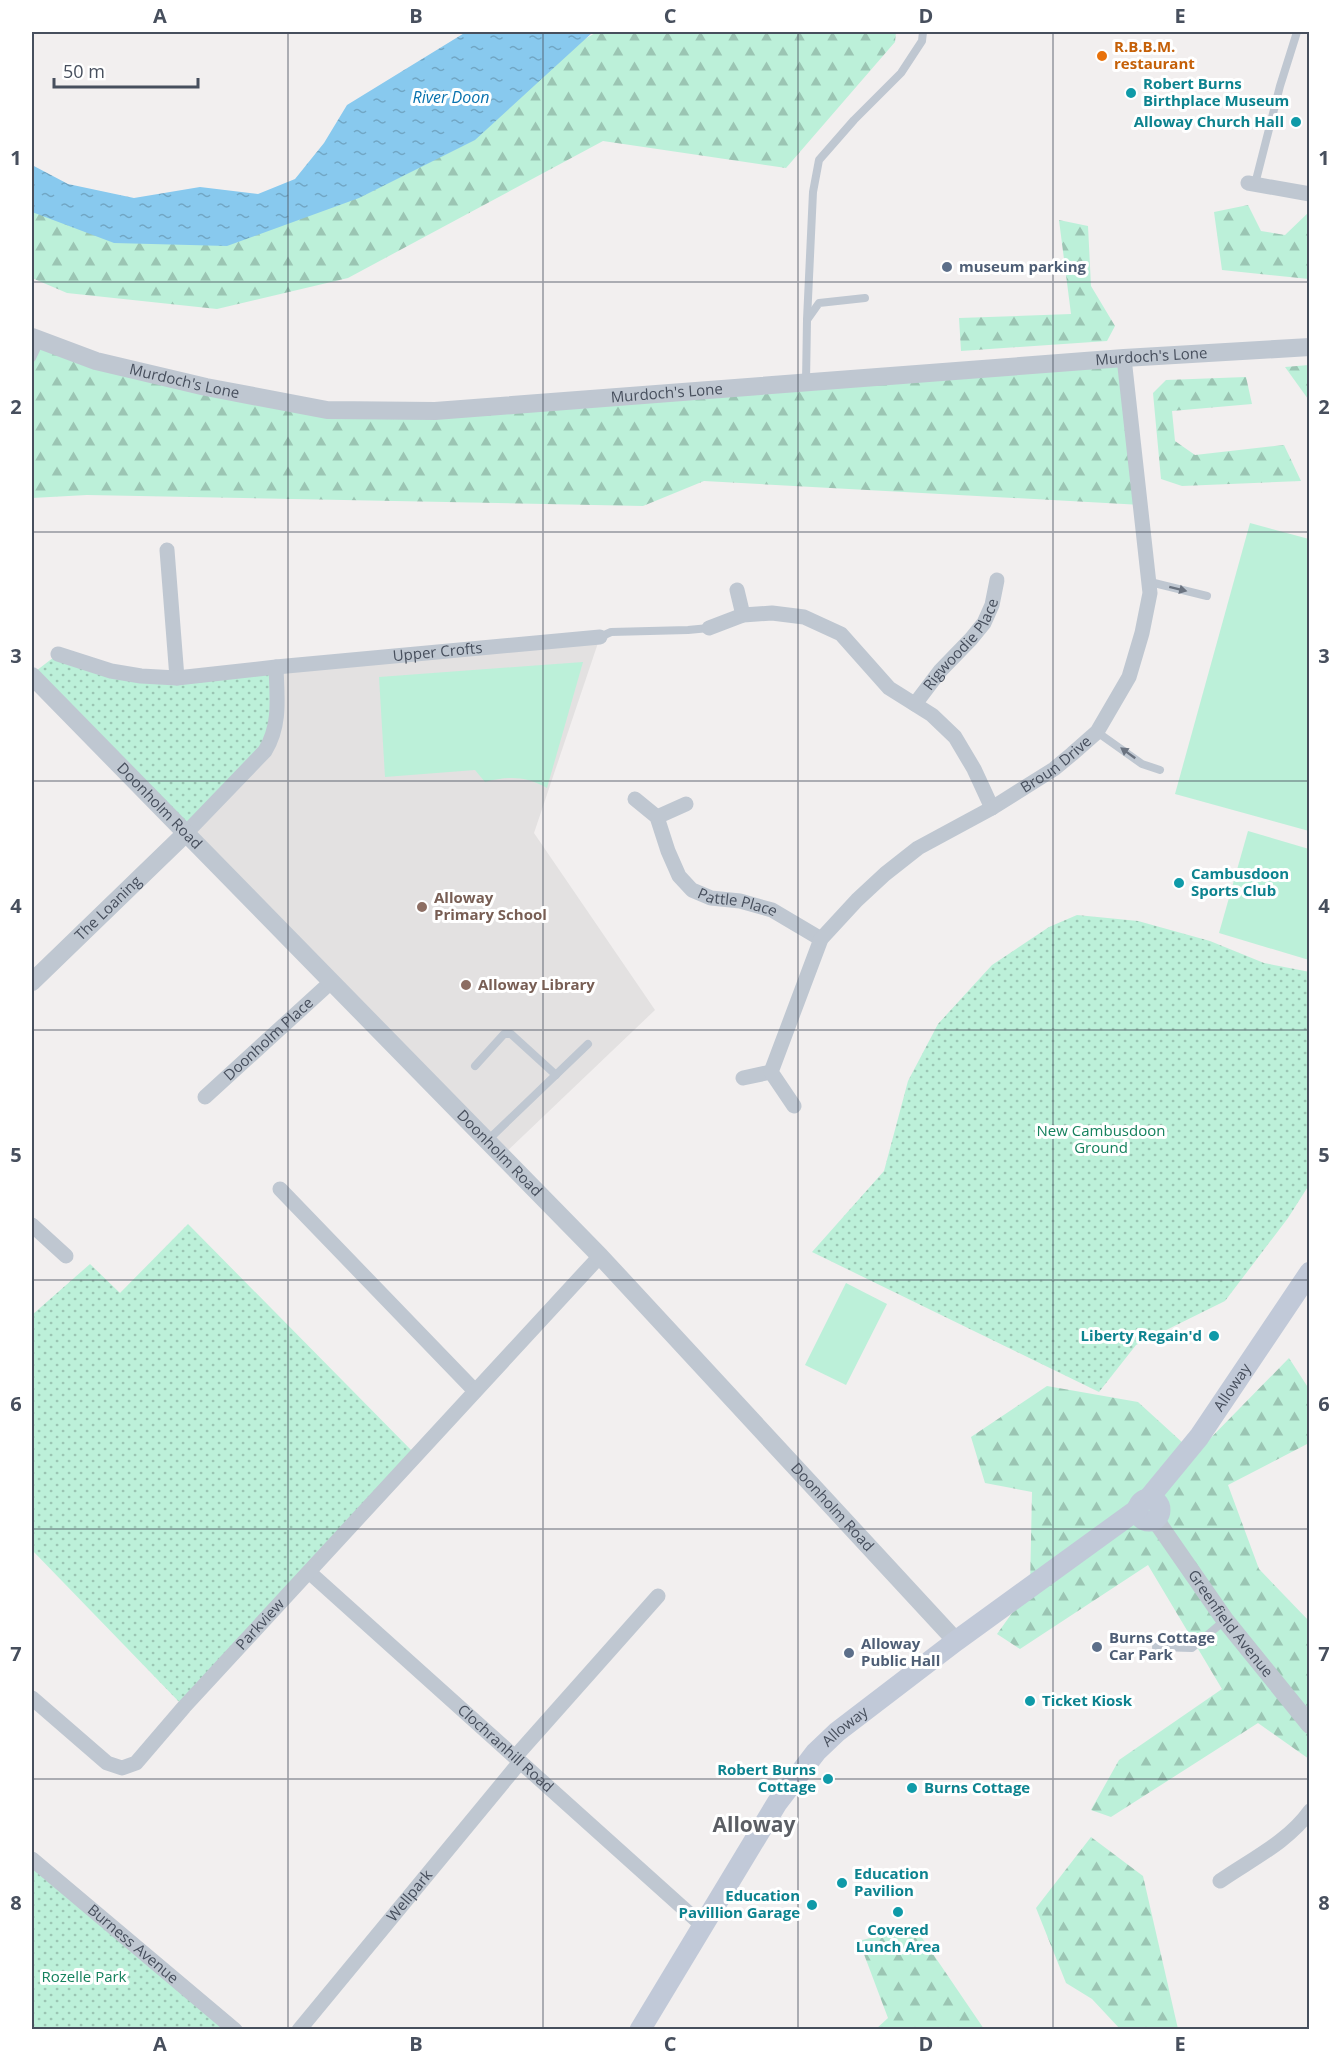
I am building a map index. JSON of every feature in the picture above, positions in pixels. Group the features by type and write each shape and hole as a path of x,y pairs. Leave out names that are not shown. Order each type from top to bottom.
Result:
{"main road":[{"name":"Alloway","path":"640,2030 777,1803 816,1752 837,1732 956,1641 1147,1509 1199,1437 1310,1272"}],"street":[{"path":"1251,183 1310,194"},
{"name":"Murdoch's Lone","path":"36,339 96,361 206,387 327,410 435,411 1124,358 1310,347"},
{"name":"Broun Drive","path":"771,1072 821,939 885,874 918,848 992,808 1054,769 1097,732 1129,677 1144,623 1150,582 1124,358"},
{"path":"167,550 177,678"},
{"name":"Rigwoodie Place","path":"915,704 939,671 984,623 992,605 997,580"},
{"path":"737,590 743,615"},
{"name":"Rigwoodie Place","path":"709,628 743,615 772,614 804,617 841,634 889,688 932,715 956,737 975,770 992,808"},
{"name":"Upper Crofts","path":"58,654 111,670 141,676 177,678 600,637"},
{"path":"186,833 265,751 273,738 277,716 276,667"},
{"name":"Doonholm Road","path":"32,676 600,1257 956,1641"},
{"path":"635,799 657,817 686,804"},
{"name":"Pattle Place","path":"657,817 679,876 692,890 711,898 740,901 772,910 821,939"},
{"name":"The Loaning","path":"32,982 186,833"},
{"name":"Doonholm Place","path":"205,1097 331,982"},
{"path":"743,1078 771,1072 794,1106"},
{"path":"280,1189 475,1391"},
{"path":"32,1225 66,1256"},
{"name":"Parkview","path":"32,1698 107,1763 122,1768 136,1763 600,1257"},
{"name":"Greenfield Avenue","path":"1147,1509 1225,1620 1310,1725"},
{"name":"Clochranhill Road","path":"309,1572 703,1926"},
{"name":"Wellpark","path":"299,2030 518,1760 658,1596"},
{"path":"1220,1881 1301,1824 1310,1811"},
{"name":"Burness Avenue","path":"32,1859 235,2030"}],"lane":[{"path":"807,384 807,320 813,192 819,160 854,120 901,73 922,41 923,32"},
{"path":"1251,183 1296,32"},
{"path":"807,320 819,303 865,298"},
{"path":"32,358 36,339"},
{"path":"1150,582 1207,596"},
{"path":"600,637 611,632 709,628"},
{"path":"1097,732 1142,764 1160,770"},
{"path":"475,1066 504,1034 511,1034 556,1075"},
{"path":"487,1141 588,1044"},
{"path":"1156,1647 1192,1648 1225,1620"}],"shaded area":[{"name":"Alloway Primary School","path":"600,637 534,833 655,1010 502,1156 186,833 276,667"}],"green space":[{"path":"597,32 896,32 895,42 786,168 603,141 348,278 217,309 67,293 32,278 32,192 238,239"},
{"path":"1248,205 1261,231 1285,235 1309,212 1309,279 1222,270 1214,212"},
{"path":"1059,220 1088,226 1091,286 1115,326 1107,341 961,351 959,318 1071,314"},
{"path":"40,341 327,410 1124,358 1142,505 704,481 643,506 87,495 32,498 32,358"},
{"path":"1309,365 1309,398 1308,399 1285,367"},
{"path":"1246,377 1252,404 1172,411 1175,441 1195,455 1284,445 1301,481 1182,486 1161,479 1153,393 1166,380"},
{"path":"1250,523 1309,539 1309,831 1175,794"},
{"path":"58,654 141,676 276,667 273,737 186,833 32,674"},
{"path":"583,662 547,788 532,781 517,778 485,782 475,770 385,777 379,677"},
{"path":"1248,831 1309,849 1309,960 1219,933"},
{"name":"New Cambusdoon Ground","path":"1077,915 1138,921 1210,941 1264,963 1310,972 1309,1185 1288,1218 1225,1301 1136,1345 1099,1392 812,1252 884,1171 908,1081 938,1024 992,965 1049,927"},
{"path":"188,1224 416,1455 184,1707 32,1550 32,1315 90,1264 120,1293"},
{"path":"846,1283 887,1304 846,1385 805,1365"},
{"path":"1289,1358 1309,1389 1309,1443 1228,1485 1259,1569 1309,1621 1309,1759 1258,1723 1111,1817 1091,1810 1119,1760 1222,1689 1148,1565 1020,1649 997,1634 1030,1588 1032,1492 985,1483 971,1437 1047,1386 1138,1402 1195,1454"},
{"path":"1091,1837 1143,1876 1178,2029 1120,2029 1092,1999 1066,1983 1036,1908"},
{"name":"Rozelle Park","path":"32,1865 227,2029 32,2029"},
{"path":"914,1926 984,2029 876,2029 888,2018 859,1941"}],"water":[{"name":"River Doon","path":"466,32 593,32 475,140 359,198 227,246 114,243 32,212 32,165 68,184 134,198 200,187 258,194 295,179 324,143 347,105"}],"place":[{"name":"R.B.B.M. restaurant","path":"1102,56"},
{"name":"Robert Burns Birthplace Museum","path":"1131,93"},
{"name":"Alloway Church Hall","path":"1296,122"},
{"name":"museum parking","path":"947,267"},
{"name":"Cambusdoon Sports Club","path":"1179,883"},
{"name":"Alloway Primary School","path":"422,907"},
{"name":"Alloway Library","path":"466,985"},
{"name":"Liberty Regain'd","path":"1214,1336"},
{"name":"Burns Cottage Car Park","path":"1097,1647"},
{"name":"Alloway Public Hall","path":"849,1653"},
{"name":"Ticket Kiosk","path":"1030,1701"},
{"name":"Robert Burns Cottage","path":"828,1779"},
{"name":"Burns Cottage","path":"912,1788"},
{"name":"Education Pavilion","path":"842,1883"},
{"name":"Education Pavillion Garage","path":"812,1905"},
{"name":"Covered Lunch Area","path":"898,1912"}],"district":[{"name":"Alloway","path":"754,1825"}]}
